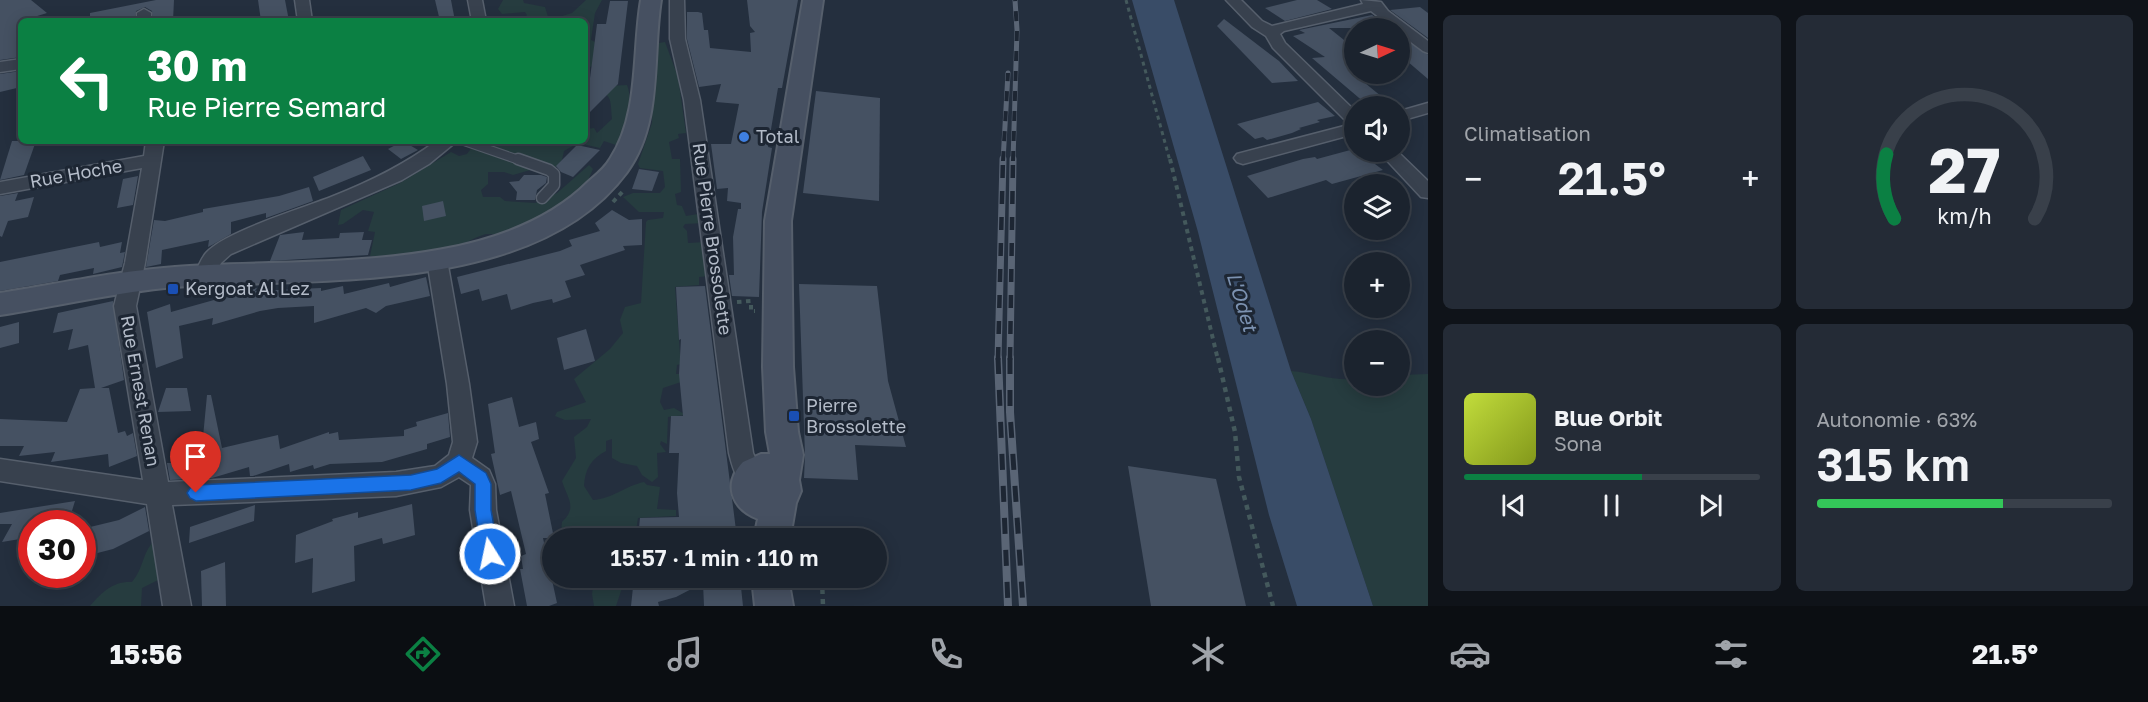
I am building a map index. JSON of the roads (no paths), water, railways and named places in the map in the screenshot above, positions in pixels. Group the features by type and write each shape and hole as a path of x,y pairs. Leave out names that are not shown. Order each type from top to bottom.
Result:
{"street":[{"path":"302,0 305,18"},
{"path":"475,0 478,18"},
{"path":"0,304 53,296 76,296 128,286 204,277 437,260 502,244 545,226 583,203 611,176 628,148 638,123 646,23 651,0"},
{"name":"Rue Pierre Brossolette","path":"677,0 676,24 679,53 692,100 743,463 766,485"},
{"path":"759,528 756,513 766,485 787,455 782,432 777,339 778,221 813,0"},
{"path":"1233,0 1257,24 1272,33 1278,45 1344,109"},
{"path":"1272,33 1279,28 1371,2 1428,46"},
{"path":"0,68 18,64"},
{"path":"1410,113 1428,108"},
{"path":"1243,158 1344,132"},
{"path":"204,277 213,258 224,249 380,183 410,167 444,144"},
{"name":"Rue Hoche","path":"0,188 154,151"},
{"name":"Rue Ernest Renan","path":"154,151 135,263 124,306 177,606"},
{"path":"1398,162 1428,192"},
{"path":"0,470 158,494 411,482 441,476 459,462 465,442 463,414 437,260"},
{"path":"459,462 480,478 483,484 483,510 500,606"},
{"path":"766,485 771,528"},
{"path":"771,588 774,606"}],"lane":[{"path":"473,144 549,170 554,174 555,183 553,189 542,198"}],"water":[{"name":"L'Odet","path":"1132,0 1174,0 1291,371 1311,419 1373,606 1297,606 1269,515 1198,232"}],"railway":[{"path":"1013,161 1017,30 1015,0"},
{"path":"1003,161 1008,73"},
{"path":"998,359 1003,159"},
{"path":"1010,360 1013,159"},
{"path":"998,359 1008,606"},
{"path":"1010,360 1010,412 1023,606"}],"place":[{"name":"Total","path":"744,137"},
{"name":"Kergoat Al Lez","path":"173,289"},
{"name":"Pierre Brossolette","path":"794,416"}]}
